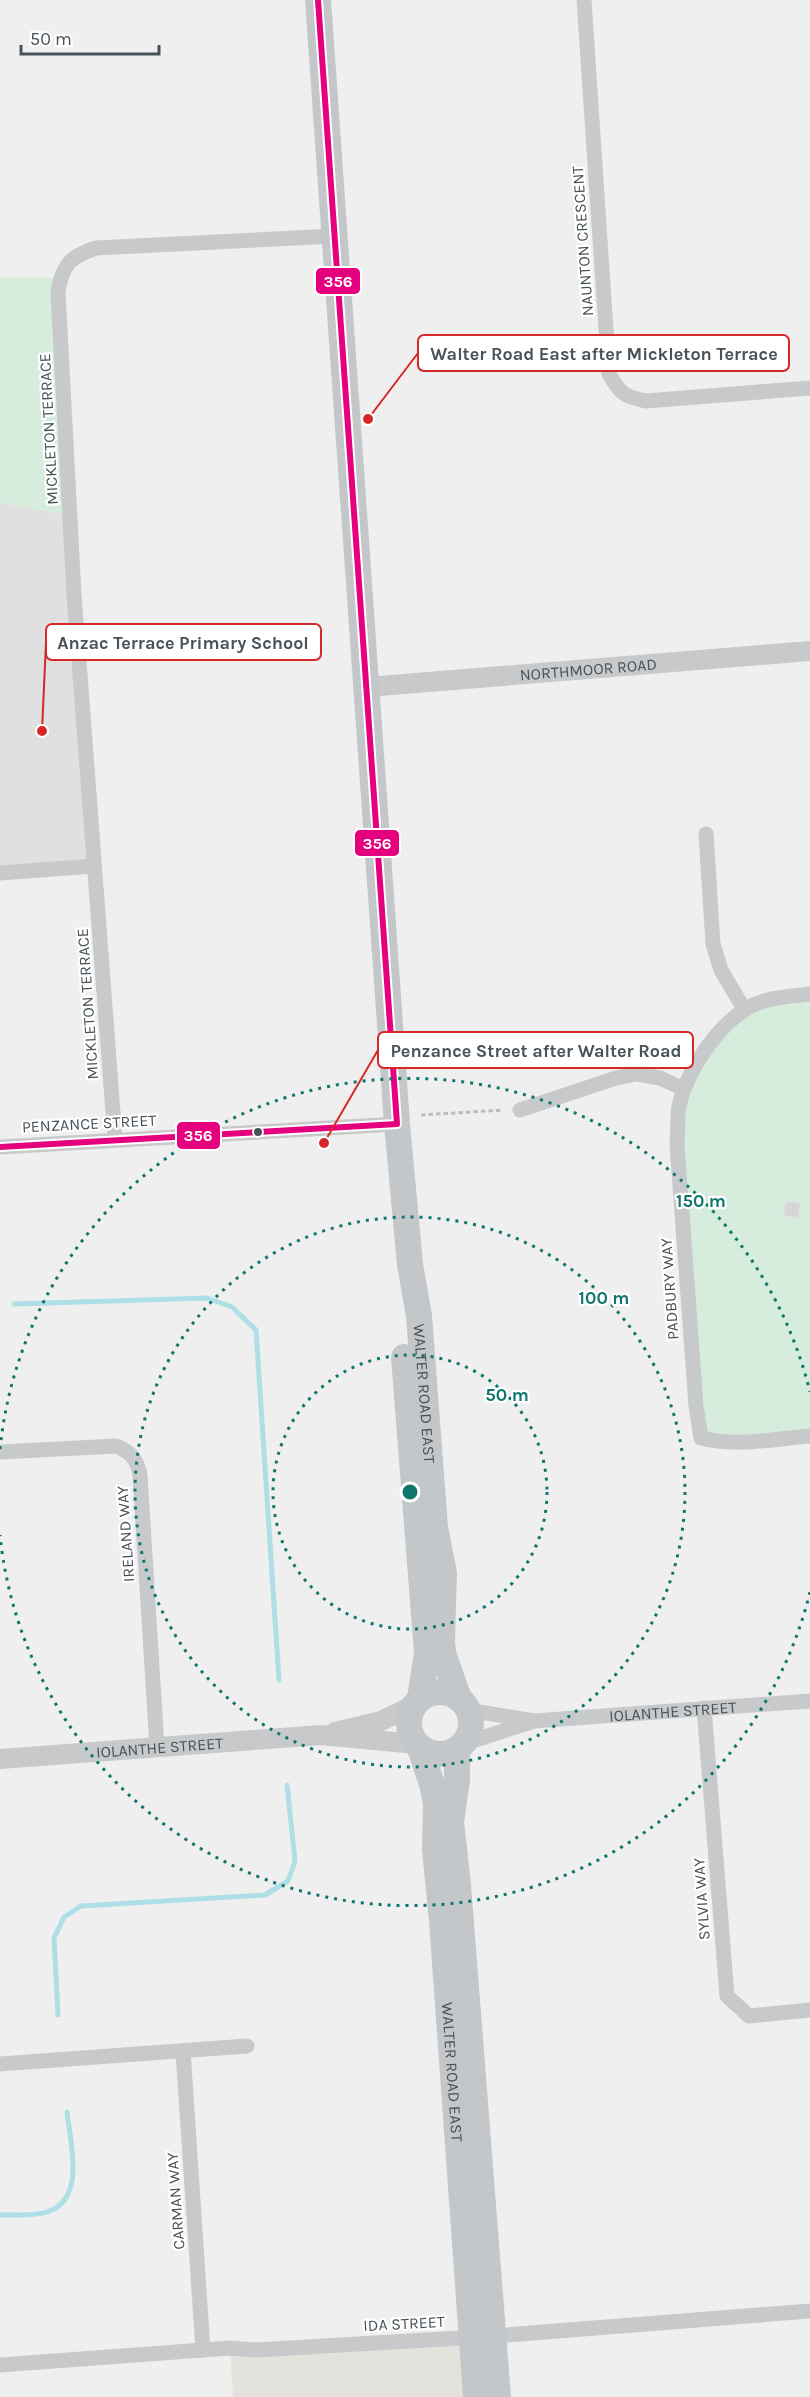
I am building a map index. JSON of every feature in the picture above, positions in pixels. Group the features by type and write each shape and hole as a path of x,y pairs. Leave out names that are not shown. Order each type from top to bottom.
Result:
{"main road":[{"name":"WALTER ROAD EAST","path":"318,0 397,1124 410,1264 419,1316 435,1527 444,1573 443,1653 463,1704"},
{"name":"WALTER ROAD EAST","path":"410,1264 401,1315 427,1653 417,1702"},
{"path":"440,1691 450,1692 463,1704 471,1718 471,1726 460,1746 443,1753 418,1746 409,1724 410,1713 417,1702 430,1692 440,1691"},
{"name":"WALTER ROAD EAST","path":"418,1746 432,1784 436,1803 435,1849 483,2337 498,2397"},
{"name":"WALTER ROAD EAST","path":"460,1746 451,1822 458,1885 483,2337 476,2397"}],"street":[{"name":"NAUNTON CRESCENT","path":"584,0 609,374 617,388 629,398 646,401 810,388"},
{"name":"MICKLETON TERRACE","path":"115,1139 74,595 58,292 60,277 68,263 78,254 96,248 334,236"},
{"name":"NORTHMOOR ROAD","path":"367,687 810,651"},
{"path":"706,834 713,944 720,970 744,1009"},
{"path":"0,873 94,866"},
{"name":"PADBURY WAY","path":"810,994 763,1001 744,1009 721,1030 702,1055 684,1089 679,1108 677,1144 696,1406 701,1438 734,1443 810,1436"},
{"path":"520,1110 616,1078 637,1074 660,1078 684,1089"},
{"name":"PENZANCE STREET","path":"0,1146 397,1124"},
{"name":"IRELAND WAY","path":"0,1452 116,1446 126,1450 134,1457 140,1475 157,1747"},
{"name":"IOLANTHE STREET","path":"460,1746 534,1721 810,1701"},
{"name":"IOLANTHE STREET","path":"0,1759 321,1735 381,1721 417,1702"},
{"name":"IOLANTHE STREET","path":"463,1704 534,1721"},
{"name":"SYLVIA WAY","path":"704,1708 727,1996 749,2016 810,2010"},
{"name":"IOLANTHE STREET","path":"321,1735 418,1746"},
{"path":"0,2064 247,2046"},
{"name":"CARMAN WAY","path":"183,2051 203,2350"},
{"name":"IDA STREET","path":"0,2365 230,2348 256,2350 483,2337 810,2311"}],"path":[{"path":"421,1114 520,1110"}],"shaded area":[{"path":"0,503 70,515 94,866 0,873"},
{"path":"472,2337 476,2397 233,2397 230,2348"}],"green space":[{"path":"0,277 60,277 70,515 0,503"},
{"path":"810,994 810,1436 717,1442 697,1423 677,1144 684,1089 744,1009"}],"building":[{"path":"786,1201 801,1203 798,1218 783,1216"}],"waterway":[{"path":"14,1304 207,1298 232,1307 256,1330 279,1680"},
{"path":"58,2015 54,1938 64,1917 81,1906 265,1895 288,1881 295,1861 287,1785"},
{"path":"0,2215 42,2214 59,2205 67,2195 72,2183 73,2168 67,2112"}],"transit line":[{"name":"356","path":"318,0 397,1124"},
{"name":"356","path":"0,1147 397,1124"}],"place":[{"name":"Walter Road East after Mickleton Terrace","path":"368,419"},
{"name":"Anzac Terrace Primary School","path":"42,731"},
{"name":"Penzance Street after Walter Road","path":"324,1143"}]}
